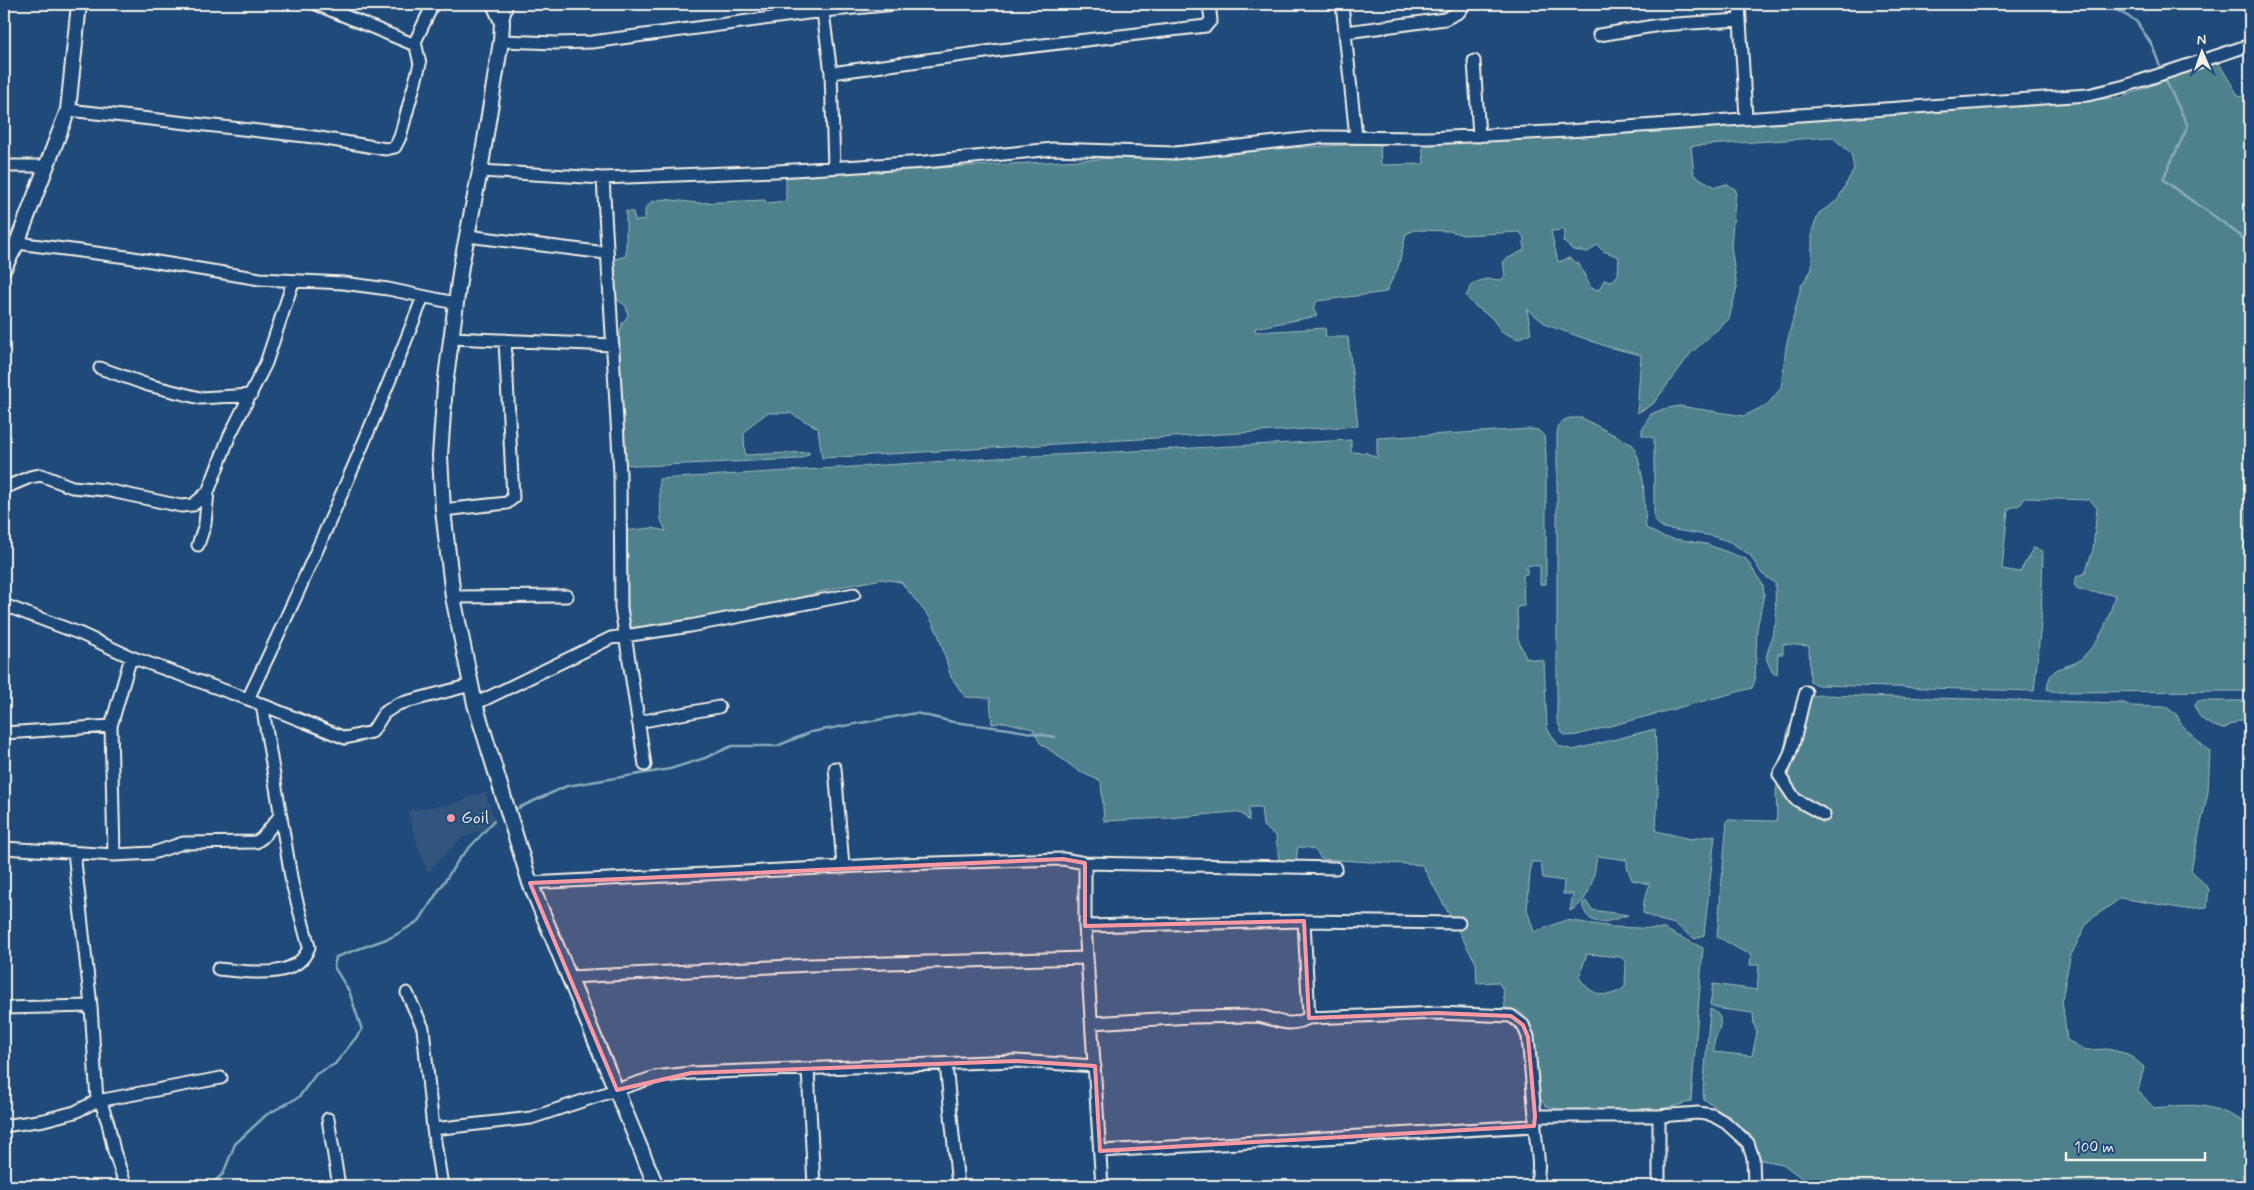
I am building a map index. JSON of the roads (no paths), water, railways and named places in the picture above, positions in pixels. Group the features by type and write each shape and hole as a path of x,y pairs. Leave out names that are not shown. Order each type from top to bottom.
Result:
{"street":[{"path":"4,268 17,243 68,110 79,4"},
{"path":"316,4 415,45"},
{"path":"68,110 314,137 386,149 395,147 420,64 415,45 423,22 433,4"},
{"path":"494,4 502,22"},
{"path":"507,4 502,22 501,41 480,171 455,303 445,385 440,456 443,510 453,597 475,704 530,883 656,1186"},
{"path":"501,41 592,42 823,7 896,4"},
{"path":"831,73 1000,50 1206,26 1211,20 1209,4"},
{"path":"1342,4 1356,137"},
{"path":"1346,32 1445,19 1459,12 1465,4"},
{"path":"1739,4 1746,118"},
{"path":"823,7 831,73 834,167"},
{"path":"1599,35 1660,25 1740,20"},
{"path":"480,171 603,178 925,162 1053,149 1174,153 1296,139 1479,136 2088,95 2152,78 2250,45"},
{"path":"1474,61 1479,136"},
{"path":"4,166 47,166"},
{"path":"603,178 620,474 621,608 645,765"},
{"path":"467,236 606,253"},
{"path":"17,243 127,257 221,273 293,282 343,283 388,289 455,303"},
{"path":"198,545 202,536 208,492 224,447 266,363 293,282"},
{"path":"248,699 303,584 355,466 423,297"},
{"path":"450,338 613,345"},
{"path":"443,510 507,503 513,498 505,340"},
{"path":"100,368 148,385 200,398 251,395"},
{"path":"4,488 30,477 41,475 72,487 106,490 181,506 194,505 208,492"},
{"path":"475,704 596,643 625,634 690,626 854,594"},
{"path":"453,597 568,596"},
{"path":"4,605 81,634 131,657 262,704 345,738 372,732 384,713 398,704 471,685"},
{"path":"114,855 111,726 131,657"},
{"path":"1806,692 1796,728 1794,749 1787,765 1779,775 1795,799 1824,816"},
{"path":"218,969 260,972 280,971 293,966 307,954 309,947 292,883 285,837 279,817 262,704"},
{"path":"638,722 719,707"},
{"path":"4,733 111,726"},
{"path":"834,768 843,866"},
{"path":"4,848 114,855 153,853 183,843 256,842 262,838 279,817"},
{"path":"74,852 99,1100 126,1186"},
{"path":"530,883 843,866 1063,859 1085,862 1336,868"},
{"path":"1085,862 1085,926 1102,1186"},
{"path":"1085,926 1304,921 1459,923"},
{"path":"1304,921 1309,1018"},
{"path":"570,978 800,965 1087,958"},
{"path":"407,993 423,1028 433,1129 442,1186"},
{"path":"4,1008 91,1006"},
{"path":"1092,1023 1191,1017 1257,1016 1266,1017 1279,1024 1297,1024 1309,1018 1437,1013 1511,1016 1523,1025 1528,1037 1539,1148 1539,1176 1536,1186"},
{"path":"433,1129 531,1118 655,1078 691,1073 1016,1060 1095,1066"},
{"path":"946,1064 958,1186"},
{"path":"808,1069 814,1186"},
{"path":"4,1126 44,1120 75,1112 99,1100 221,1078"},
{"path":"1100,1151 1535,1121 1698,1113 1712,1115 1726,1122 1748,1143 1752,1158 1754,1186"},
{"path":"1659,1116 1659,1186"},
{"path":"328,1119 339,1186"}],"waterway":[{"path":"2010,4 2061,6 2078,4"},
{"path":"2106,4 2136,21 2152,45 2162,72"},
{"path":"2164,77 2188,126 2163,179 2229,227 2250,245"},
{"path":"516,809 567,786 670,769 705,758 732,746 777,746 811,732 916,713 953,722 1055,737"},
{"path":"209,1186 223,1174 235,1144 266,1115 299,1097 316,1074 335,1064 362,1030 349,991 334,967 336,957 392,937 419,921 459,859 494,821"}],"place":[{"name":"Goil","path":"451,818"}]}
